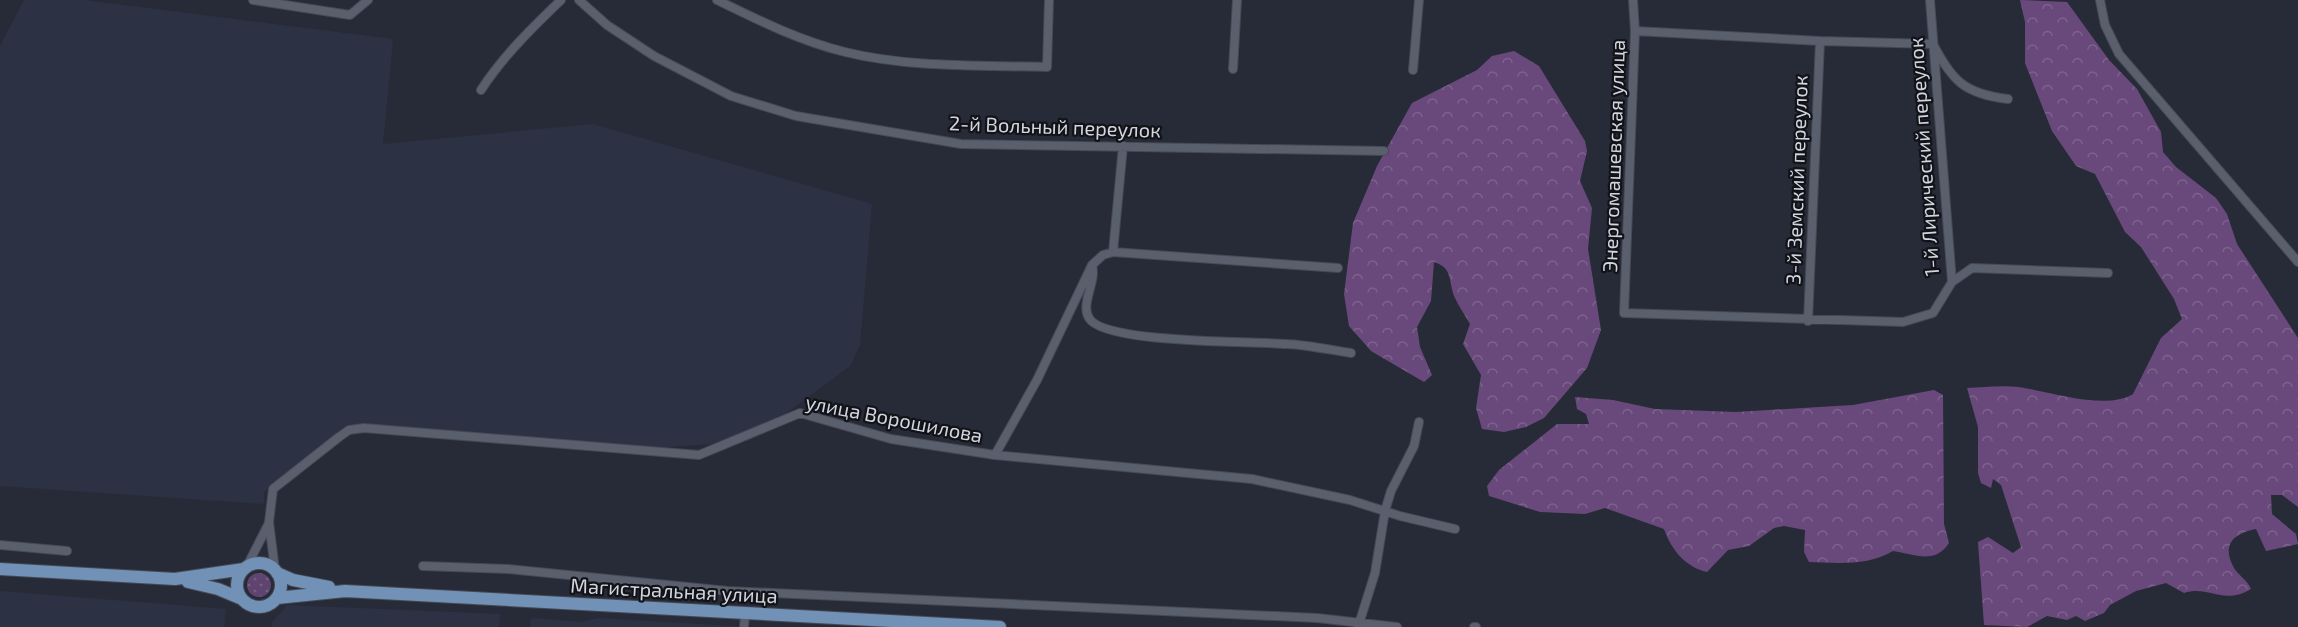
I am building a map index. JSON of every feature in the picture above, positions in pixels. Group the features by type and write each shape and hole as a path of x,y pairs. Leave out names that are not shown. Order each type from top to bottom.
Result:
{"main road":[{"name":"Магистральная улица","path":"175,579 245,569 261,563 303,582 345,591 744,621 1000,627"},
{"name":"Магистральная улица","path":"0,569 175,579 218,589 258,607 271,604 277,598 345,591"},
{"path":"243,600 237,586 245,569"},
{"path":"276,571 281,585 277,598"}],"street":[{"path":"253,0 350,15 368,0"},
{"path":"481,90 519,41 561,0"},
{"name":"2-й Вольный переулок","path":"579,0 607,25 654,56 731,96 796,116 961,144 1384,151"},
{"path":"717,0 782,31 845,52 912,62 1047,67 1049,0"},
{"path":"1233,69 1237,0"},
{"path":"1413,70 1419,0"},
{"name":"Энергомашевская улица","path":"1624,313 1635,30 1633,0"},
{"name":"1-й Лирический переулок","path":"1624,313 1808,321 1903,322 1933,312 1952,282 1930,0"},
{"path":"2100,0 2105,25 2119,54 2298,262"},
{"path":"1635,30 1820,41 1933,44 1947,71 1967,89 1983,96 2008,99"},
{"name":"3-й Земский переулок","path":"1808,321 1820,41"},
{"path":"1113,252 1123,146"},
{"path":"995,455 1004,443 1092,265 1103,255 1113,252 1338,268"},
{"path":"1092,265 1095,274 1086,312 1090,321 1107,331 1162,338 1289,344 1351,353"},
{"path":"1952,282 1972,268 2108,273"},
{"name":"улица Ворошилова","path":"269,522 271,493 278,483 339,437 359,428 699,455 800,413 891,439 995,455 1252,479 1350,500 1455,529"},
{"path":"1358,626 1376,573 1385,511 1391,491 1414,446 1419,422"},
{"path":"245,569 269,522"},
{"path":"269,522 276,571"},
{"path":"0,545 67,551"},
{"path":"423,566 508,569 728,591 1317,618 1358,626 1397,627"}],"shaded area":[{"path":"24,0 84,0 393,39 383,144 593,124 872,204 860,345 850,366 749,441 640,449 350,424 264,492 264,504 0,486 0,46"},
{"path":"259,573 264,574 270,580 270,590 264,596 259,597 254,596 248,590 247,585 248,580 254,574"},
{"path":"0,591 226,609 224,627 0,627"},
{"path":"287,605 500,614 499,627 272,627 272,622"},
{"path":"531,618 581,622 598,618 751,627 530,627"}],"green space":[{"path":"2020,0 2067,2 2109,60 2137,89 2161,132 2163,152 2176,167 2216,198 2227,214 2237,244 2298,338 2298,507 2282,495 2271,495 2272,514 2296,534 2298,544 2266,551 2256,529 2242,533 2232,540 2230,558 2235,569 2251,589 2241,594 2224,596 2201,591 2184,593 2166,583 2136,591 2110,605 2104,613 2085,621 2076,616 2067,620 2047,616 2027,627 1984,625 1978,542 1988,537 2013,553 2021,547 2001,485 1993,479 1991,488 1981,483 1978,473 1978,427 1967,388 2012,386 2093,400 2122,399 2133,394 2161,338 2182,319 2174,299 2141,247 2125,232 2095,174 2076,166 2052,131 2025,63 2025,22"},
{"path":"1514,51 1539,66 1585,141 1587,151 1580,181 1592,208 1588,249 1601,330 1587,368 1544,418 1526,427 1504,432 1482,429 1476,408 1481,375 1463,344 1470,324 1455,298 1445,268 1434,262 1431,301 1417,327 1420,347 1432,375 1424,382 1371,351 1349,326 1344,294 1353,223 1377,166 1412,103 1477,70 1492,56"},
{"path":"1934,390 1943,395 1944,524 1949,543 1943,550 1931,556 1916,556 1893,551 1863,561 1809,562 1804,552 1805,530 1784,526 1774,528 1749,546 1728,550 1707,572 1692,566 1680,556 1664,529 1605,508 1585,514 1540,512 1489,496 1487,486 1499,470 1557,424 1589,424 1586,414 1577,409 1575,397 1613,400 1655,409 1736,412 1853,405"}]}
